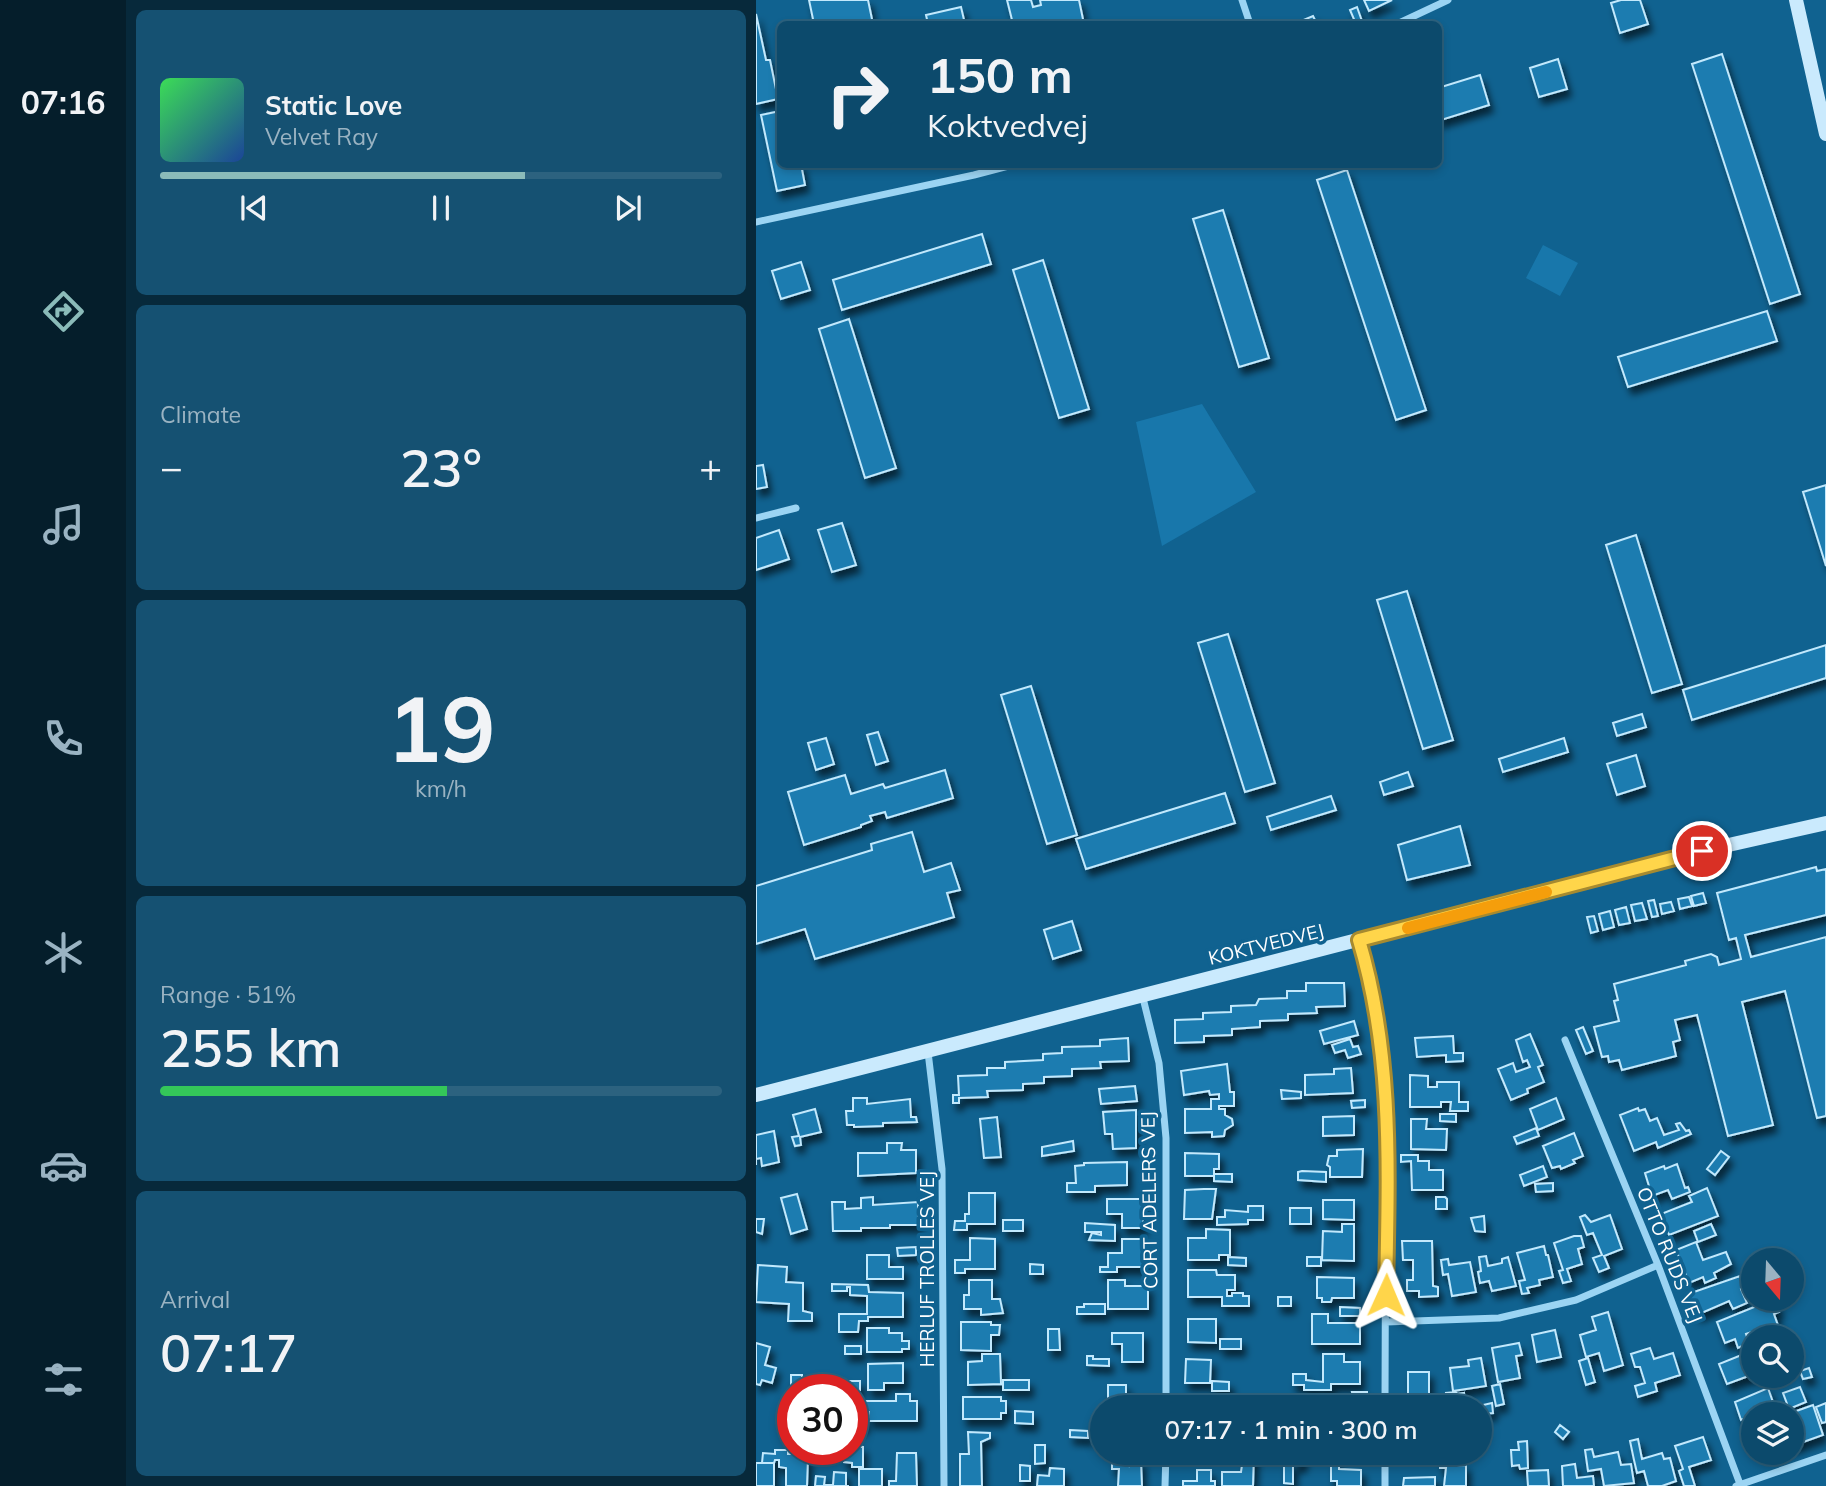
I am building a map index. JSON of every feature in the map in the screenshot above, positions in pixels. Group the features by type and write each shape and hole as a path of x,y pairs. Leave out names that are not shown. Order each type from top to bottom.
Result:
{"street":[{"path":"1242,0 1249,21"},
{"path":"1403,21 1448,0"},
{"path":"1796,0 1826,134"},
{"path":"756,222 1002,168"},
{"path":"756,518 796,508"},
{"name":"KOKTVEDVEJ","path":"756,1095 1702,851 1826,823"},
{"path":"1359,940 1377,1008 1386,1087 1385,1395"},
{"name":"CORT ADELERS VEJ","path":"1142,995 1159,1063 1167,1138 1166,1395"},
{"name":"OTTO RUDS VEJ","path":"1565,1040 1658,1265 1738,1485"},
{"name":"HERLUF TROLLES VEJ","path":"928,1052 943,1169 944,1486"},
{"path":"1386,1322 1499,1318 1576,1300 1658,1265"},
{"path":"1738,1485 1826,1455"},
{"path":"1165,1486 1166,1465"},
{"path":"1385,1465 1385,1486"}],"shaded area":[{"path":"1543,245 1578,263 1560,296 1526,278"},
{"path":"1202,404 1256,492 1162,546 1136,422"}],"building":[{"path":"809,0 868,0 872,21 813,21"},
{"path":"1007,0 1031,0 1033,7 1041,5 1040,0 1079,0 1083,21 1012,21"},
{"path":"1364,0 1392,0 1369,11"},
{"path":"1640,0 1648,24 1620,33 1611,3"},
{"path":"961,7 964,21 927,21 926,15"},
{"path":"1357,7 1362,21 1355,21 1350,10"},
{"path":"756,14 766,60 770,60 777,99 756,104"},
{"path":"1313,16 1316,21 1301,21"},
{"path":"1722,54 1800,294 1770,304 1692,64"},
{"path":"1558,59 1567,89 1539,97 1530,68"},
{"path":"1480,75 1489,105 1442,120 1442,87"},
{"path":"777,112 777,168 802,168 805,185 777,191 761,115"},
{"path":"1347,170 1426,410 1396,420 1317,180"},
{"path":"1223,210 1269,358 1239,367 1193,219"},
{"path":"982,234 991,264 842,310 833,280"},
{"path":"1043,260 1089,409 1059,418 1013,270"},
{"path":"801,262 810,290 781,299 772,271"},
{"path":"1767,311 1777,341 1628,387 1618,357"},
{"path":"849,319 896,468 865,478 819,329"},
{"path":"763,465 767,487 756,489 756,466"},
{"path":"1826,485 1826,566 1803,492"},
{"path":"842,523 856,565 832,572 818,530"},
{"path":"779,530 789,559 756,570 756,538"},
{"path":"1636,535 1682,684 1652,693 1606,545"},
{"path":"1407,591 1453,740 1423,749 1377,600"},
{"path":"1228,634 1275,783 1245,792 1198,643"},
{"path":"1826,645 1826,678 1692,720 1683,690"},
{"path":"1031,686 1077,835 1047,844 1001,695"},
{"path":"1642,714 1646,727 1617,736 1613,723"},
{"path":"878,732 888,761 876,765 867,735"},
{"path":"826,738 834,764 816,770 808,743"},
{"path":"1564,738 1568,752 1503,772 1499,759"},
{"path":"1636,755 1645,786 1617,795 1607,764"},
{"path":"945,770 953,798 887,818 885,812 870,816 872,821 861,827 804,845 788,792 845,775 851,794 883,784 885,788"},
{"path":"1408,772 1413,786 1384,795 1380,782"},
{"path":"1225,793 1235,823 1086,869 1076,839"},
{"path":"1331,796 1336,810 1271,830 1267,817"},
{"path":"1460,826 1470,865 1407,880 1398,845"},
{"path":"912,832 924,872 951,863 960,890 947,893 954,917 815,959 805,929 756,944 756,886 872,850 871,844"},
{"path":"1816,867 1817,871 1826,869 1826,915 1745,935 1751,957 1826,937 1826,1116 1817,1118 1785,991 1742,1002 1773,1125 1728,1136 1697,1015 1675,1020 1680,1040 1673,1042 1676,1056 1622,1070 1619,1060 1609,1062 1608,1056 1602,1057 1594,1027 1619,1021 1614,1001 1618,1000 1614,984 1686,965 1685,961 1711,954 1717,957 1719,965 1741,959 1736,938 1729,940 1717,893"},
{"path":"1703,893 1706,903 1694,906 1691,896"},
{"path":"1689,897 1692,906 1680,909 1678,899"},
{"path":"1654,900 1658,916 1652,917 1648,901"},
{"path":"1671,902 1674,911 1662,914 1660,904"},
{"path":"1642,903 1647,919 1635,921 1631,905"},
{"path":"1626,907 1630,923 1619,925 1615,910"},
{"path":"1610,911 1614,927 1603,930 1599,914"},
{"path":"1594,916 1598,931 1591,933 1587,917"},
{"path":"1072,921 1081,950 1053,959 1044,930"},
{"path":"1306,983 1344,983 1345,1006 1316,1007 1317,1013 1288,1014 1288,1020 1260,1021 1260,1027 1232,1029 1232,1035 1204,1036 1204,1042 1175,1043 1175,1020 1203,1019 1203,1013 1231,1012 1231,1006 1256,1005 1259,999 1287,998 1287,991 1306,991"},
{"path":"1354,1021 1358,1035 1324,1044 1320,1031"},
{"path":"1583,1027 1593,1051 1586,1054 1576,1030"},
{"path":"1530,1034 1543,1065 1538,1067 1544,1082 1511,1100 1498,1069 1513,1063 1516,1072 1530,1067 1527,1060 1523,1062 1516,1040"},
{"path":"1453,1036 1454,1053 1463,1053 1463,1061 1446,1062 1446,1055 1417,1057 1415,1038"},
{"path":"1128,1038 1129,1061 1100,1062 1101,1068 1072,1069 1072,1076 1044,1077 1044,1083 1023,1084 1023,1090 987,1091 988,1097 959,1098 959,1103 953,1103 953,1095 959,1095 958,1076 987,1075 987,1068 1005,1068 1005,1062 1043,1060 1043,1054 1062,1053 1062,1047 1100,1046 1100,1040"},
{"path":"1350,1039 1353,1047 1358,1046 1361,1054 1348,1058 1345,1050 1335,1053 1332,1045"},
{"path":"1227,1064 1230,1092 1234,1092 1234,1106 1219,1106 1219,1109 1225,1109 1225,1115 1232,1119 1233,1125 1225,1130 1224,1136 1212,1137 1212,1132 1185,1133 1185,1109 1211,1109 1211,1099 1219,1099 1219,1094 1210,1095 1209,1091 1184,1095 1181,1071"},
{"path":"1351,1068 1353,1093 1305,1095 1305,1075 1334,1074 1334,1069"},
{"path":"1410,1075 1428,1076 1428,1087 1437,1087 1437,1082 1459,1082 1459,1102 1468,1102 1468,1111 1450,1111 1451,1102 1441,1102 1441,1107 1410,1107"},
{"path":"1135,1086 1137,1101 1101,1104 1099,1089"},
{"path":"1281,1090 1301,1092 1301,1098 1282,1099"},
{"path":"853,1098 867,1098 867,1104 910,1099 911,1117 916,1117 917,1122 883,1123 883,1126 847,1125 846,1111 853,1111"},
{"path":"1556,1098 1564,1119 1538,1130 1530,1109"},
{"path":"1365,1100 1365,1107 1352,1108 1351,1101"},
{"path":"1638,1108 1639,1111 1645,1109 1650,1121 1657,1118 1664,1135 1679,1130 1676,1124 1680,1123 1691,1134 1658,1148 1656,1142 1634,1151 1620,1115"},
{"path":"815,1109 821,1132 800,1137 801,1145 795,1146 792,1137 799,1136 793,1115"},
{"path":"1136,1110 1136,1148 1113,1149 1112,1134 1105,1134 1103,1112"},
{"path":"1440,1114 1456,1114 1456,1122 1440,1121"},
{"path":"1354,1116 1354,1135 1323,1136 1323,1117"},
{"path":"997,1117 1001,1157 984,1158 980,1119"},
{"path":"1411,1119 1427,1119 1426,1129 1447,1129 1446,1150 1411,1149"},
{"path":"1536,1128 1539,1136 1517,1144 1514,1137"},
{"path":"774,1131 779,1162 762,1166 761,1158 756,1159 756,1135"},
{"path":"1574,1133 1583,1156 1561,1169 1560,1166 1552,1168 1543,1146"},
{"path":"1073,1141 1074,1151 1042,1156 1042,1147"},
{"path":"887,1143 902,1143 901,1150 916,1150 916,1173 858,1176 858,1153 887,1153"},
{"path":"1363,1149 1362,1177 1330,1177 1330,1167 1327,1165 1329,1156 1337,1156 1337,1150"},
{"path":"1721,1151 1729,1157 1715,1175 1707,1169"},
{"path":"1185,1153 1219,1154 1219,1169 1214,1169 1214,1174 1232,1174 1232,1182 1214,1181 1214,1176 1185,1176"},
{"path":"1401,1155 1418,1155 1418,1161 1429,1161 1429,1170 1443,1170 1443,1190 1412,1190 1411,1161 1401,1162"},
{"path":"1127,1162 1127,1185 1095,1186 1095,1192 1067,1192 1067,1183 1076,1183 1075,1166 1084,1163"},
{"path":"1677,1164 1685,1188 1688,1187 1690,1192 1672,1199 1668,1190 1652,1196 1645,1173"},
{"path":"1543,1166 1547,1177 1524,1186 1520,1175"},
{"path":"1298,1172 1326,1172 1326,1182 1298,1180"},
{"path":"1553,1183 1553,1191 1536,1192 1535,1184"},
{"path":"1707,1188 1718,1216 1669,1235 1661,1214 1692,1202 1689,1196"},
{"path":"1216,1189 1212,1219 1184,1219 1185,1190"},
{"path":"969,1193 995,1193 995,1224 967,1224 967,1230 954,1230 955,1221 965,1221 965,1214 969,1214"},
{"path":"797,1194 807,1229 791,1234 781,1198"},
{"path":"873,1197 873,1205 918,1202 918,1225 833,1231 832,1202 845,1202 845,1209 861,1208 861,1198"},
{"path":"1436,1197 1447,1199 1447,1209 1436,1209"},
{"path":"1107,1199 1143,1199 1143,1228 1122,1228 1122,1214 1107,1214"},
{"path":"1323,1200 1354,1200 1354,1220 1323,1219"},
{"path":"1248,1206 1263,1206 1263,1220 1248,1220 1248,1224 1217,1225 1217,1217 1225,1217 1225,1210 1248,1212"},
{"path":"1290,1208 1311,1208 1311,1224 1290,1224"},
{"path":"1585,1215 1591,1222 1610,1215 1622,1249 1604,1256 1609,1268 1599,1272 1593,1258 1602,1255 1593,1233 1587,1235 1580,1217"},
{"path":"1484,1216 1485,1232 1475,1231 1471,1218"},
{"path":"756,1219 764,1219 762,1234 756,1232"},
{"path":"1003,1220 1023,1220 1023,1231 1003,1231"},
{"path":"1085,1223 1115,1225 1115,1241 1089,1240 1092,1233 1101,1235 1101,1232 1085,1232"},
{"path":"1342,1224 1354,1224 1354,1261 1322,1260 1323,1231 1342,1232"},
{"path":"1711,1224 1716,1235 1698,1242 1694,1231"},
{"path":"1206,1229 1230,1230 1230,1255 1219,1255 1219,1260 1188,1260 1188,1238 1206,1238"},
{"path":"1581,1236 1584,1247 1578,1249 1582,1264 1567,1269 1571,1281 1563,1283 1559,1271 1563,1270 1554,1243"},
{"path":"970,1238 995,1239 995,1269 965,1269 965,1273 955,1273 955,1260 970,1260"},
{"path":"1122,1239 1143,1239 1143,1267 1117,1267 1117,1272 1100,1272 1100,1267 1108,1267 1108,1253 1122,1253"},
{"path":"1402,1241 1432,1241 1433,1286 1438,1287 1438,1296 1419,1297 1419,1291 1407,1291 1407,1280 1413,1280 1413,1260 1403,1260"},
{"path":"1696,1242 1703,1260 1726,1252 1731,1264 1714,1273 1716,1278 1705,1283 1703,1277 1689,1283 1676,1250"},
{"path":"1544,1246 1553,1277 1539,1280 1540,1285 1527,1288 1529,1293 1522,1294 1519,1281 1525,1280 1517,1253"},
{"path":"916,1247 916,1255 898,1256 897,1248"},
{"path":"867,1255 889,1255 889,1267 903,1267 903,1279 867,1279"},
{"path":"1486,1256 1488,1266 1502,1263 1502,1259 1508,1257 1516,1286 1492,1291 1489,1281 1480,1283 1479,1257"},
{"path":"1228,1257 1246,1258 1246,1266 1228,1265"},
{"path":"1307,1257 1321,1257 1321,1266 1307,1266"},
{"path":"1448,1259 1449,1265 1470,1262 1476,1292 1452,1296 1448,1274 1443,1275 1441,1260"},
{"path":"1030,1264 1043,1265 1043,1274 1030,1274"},
{"path":"758,1265 787,1267 786,1282 803,1283 803,1311 812,1313 812,1321 788,1321 789,1304 756,1302"},
{"path":"1188,1270 1216,1270 1217,1275 1235,1275 1235,1290 1227,1290 1227,1296 1243,1293 1243,1296 1249,1296 1249,1306 1222,1306 1222,1297 1188,1297"},
{"path":"1740,1276 1741,1279 1741,1306 1733,1309 1729,1301 1697,1315 1688,1294"},
{"path":"1317,1277 1354,1278 1354,1298 1332,1298 1331,1302 1322,1302 1322,1298 1317,1298"},
{"path":"969,1280 992,1280 992,1299 1000,1299 1003,1313 981,1315 981,1309 964,1309 964,1295 969,1295"},
{"path":"1108,1280 1125,1280 1125,1286 1148,1286 1148,1309 1108,1309"},
{"path":"832,1284 868,1285 869,1292 903,1293 903,1317 868,1317 868,1321 859,1321 858,1332 839,1332 839,1314 867,1314 867,1296 850,1295 850,1287 847,1287 847,1291 832,1291"},
{"path":"1278,1297 1291,1297 1291,1306 1278,1306"},
{"path":"1084,1304 1105,1304 1105,1314 1077,1314 1077,1307 1084,1307"},
{"path":"1340,1307 1360,1308 1360,1316 1340,1316"},
{"path":"1744,1311 1779,1312 1774,1314 1778,1325 1741,1325 1741,1347 1738,1348 1735,1339 1725,1343 1717,1322"},
{"path":"1608,1312 1623,1365 1604,1371 1599,1353 1586,1357 1580,1335 1596,1330 1592,1317"},
{"path":"1312,1314 1328,1314 1328,1323 1360,1323 1360,1344 1312,1344"},
{"path":"1188,1319 1216,1319 1216,1343 1188,1342"},
{"path":"961,1322 991,1322 991,1325 1000,1325 999,1335 991,1335 991,1351 961,1350"},
{"path":"867,1328 889,1328 889,1333 902,1333 902,1341 909,1341 909,1349 902,1349 902,1352 867,1352"},
{"path":"1048,1329 1059,1329 1060,1350 1048,1350"},
{"path":"1555,1330 1561,1357 1537,1362 1532,1335"},
{"path":"1112,1333 1143,1333 1143,1362 1122,1362 1122,1344 1112,1344"},
{"path":"1220,1339 1241,1339 1241,1349 1220,1349"},
{"path":"756,1343 770,1347 765,1365 776,1368 772,1383 762,1380 760,1385 756,1384"},
{"path":"1519,1343 1522,1355 1516,1356 1520,1378 1498,1382 1492,1348"},
{"path":"845,1346 861,1346 861,1354 845,1354"},
{"path":"1650,1348 1654,1359 1673,1353 1680,1375 1655,1383 1657,1391 1638,1397 1635,1386 1645,1383 1640,1367 1635,1367 1631,1354"},
{"path":"982,1354 1000,1354 1001,1384 968,1385 968,1362 982,1361"},
{"path":"1323,1354 1344,1354 1344,1362 1360,1362 1360,1384 1331,1384 1331,1390 1304,1390 1304,1385 1293,1385 1293,1374 1306,1374 1306,1380 1323,1382"},
{"path":"1741,1355 1741,1379 1727,1384 1719,1364"},
{"path":"1087,1356 1093,1356 1093,1359 1109,1359 1109,1366 1087,1365"},
{"path":"1481,1358 1486,1386 1453,1391 1450,1368 1469,1366 1468,1360"},
{"path":"1588,1358 1595,1382 1586,1385 1579,1361"},
{"path":"1186,1359 1211,1360 1210,1383 1185,1383"},
{"path":"903,1363 903,1383 884,1383 884,1390 868,1390 868,1364"},
{"path":"1809,1368 1812,1377 1804,1379 1804,1370"},
{"path":"1408,1372 1429,1372 1429,1395 1408,1395"},
{"path":"1003,1380 1029,1380 1029,1390 1003,1390"},
{"path":"1212,1381 1229,1382 1229,1391 1212,1391"},
{"path":"1500,1384 1504,1404 1496,1406 1492,1386"},
{"path":"1108,1385 1126,1385 1126,1395 1108,1395"},
{"path":"1768,1388 1773,1402 1741,1402 1741,1420 1735,1402"},
{"path":"1800,1388 1806,1402 1786,1402 1783,1393"},
{"path":"1352,1392 1367,1392 1367,1395 1352,1395"},
{"path":"1456,1392 1464,1395 1446,1395"},
{"path":"896,1394 910,1394 910,1401 917,1401 917,1421 869,1421 868,1401 896,1401"},
{"path":"963,1397 1001,1397 1001,1401 1006,1401 1006,1413 1001,1413 1001,1419 963,1419"},
{"path":"1826,1403 1826,1422 1822,1423 1816,1407"},
{"path":"1813,1405 1823,1435 1804,1442 1804,1408"},
{"path":"1015,1411 1033,1412 1033,1424 1015,1423"},
{"path":"1560,1425 1569,1432 1563,1439 1555,1432"},
{"path":"1070,1430 1088,1431 1088,1438 1070,1437"},
{"path":"968,1432 990,1433 990,1438 981,1442 982,1486 960,1486 960,1454 969,1454"},
{"path":"1703,1437 1711,1460 1689,1467 1695,1486 1684,1486 1679,1471 1683,1469 1675,1446"},
{"path":"1638,1439 1642,1459 1662,1453 1664,1459 1670,1458 1676,1481 1662,1486 1648,1486 1644,1471 1637,1473 1634,1460 1630,1441"},
{"path":"1527,1441 1528,1468 1512,1466 1511,1450 1519,1450 1518,1442"},
{"path":"1035,1445 1045,1445 1045,1463 1035,1464"},
{"path":"1592,1449 1594,1457 1618,1452 1621,1465 1631,1464 1634,1483 1604,1486 1601,1469 1588,1471 1585,1450"},
{"path":"777,1450 777,1460 774,1463 762,1463 763,1453 775,1454"},
{"path":"897,1453 916,1453 917,1486 889,1486 889,1481 896,1481"},
{"path":"756,1463 774,1463 774,1486 756,1486"},
{"path":"1575,1464 1577,1478 1593,1476 1594,1486 1563,1486 1562,1466"},
{"path":"808,1465 807,1486 786,1486 786,1468 779,1467"},
{"path":"1020,1465 1030,1466 1030,1481 1020,1481"},
{"path":"1112,1465 1141,1465 1142,1486 1118,1486 1119,1469 1112,1469"},
{"path":"1242,1465 1254,1465 1253,1486 1222,1486 1222,1472 1241,1472"},
{"path":"1284,1465 1293,1465 1293,1484 1284,1483"},
{"path":"1331,1465 1339,1465 1339,1469 1361,1470 1361,1486 1337,1486 1337,1481 1331,1481"},
{"path":"1440,1465 1466,1465 1466,1486 1444,1486 1446,1468 1440,1468"},
{"path":"1050,1468 1064,1469 1064,1486 1037,1486 1038,1475 1049,1476"},
{"path":"859,1469 882,1469 882,1486 859,1486"},
{"path":"1197,1470 1211,1470 1211,1481 1215,1481 1215,1486 1183,1486 1183,1481 1197,1481"},
{"path":"1548,1470 1549,1486 1528,1486 1527,1471"},
{"path":"834,1472 846,1473 846,1486 815,1486 816,1476 825,1477 824,1485 833,1485"},
{"path":"1435,1477 1435,1486 1403,1486 1404,1478"}],"slow traffic":[{"path":"1408,928 1546,892"}],"route":[{"path":"1386,1295 1386,1087 1377,1008 1359,940 1702,851"}]}
